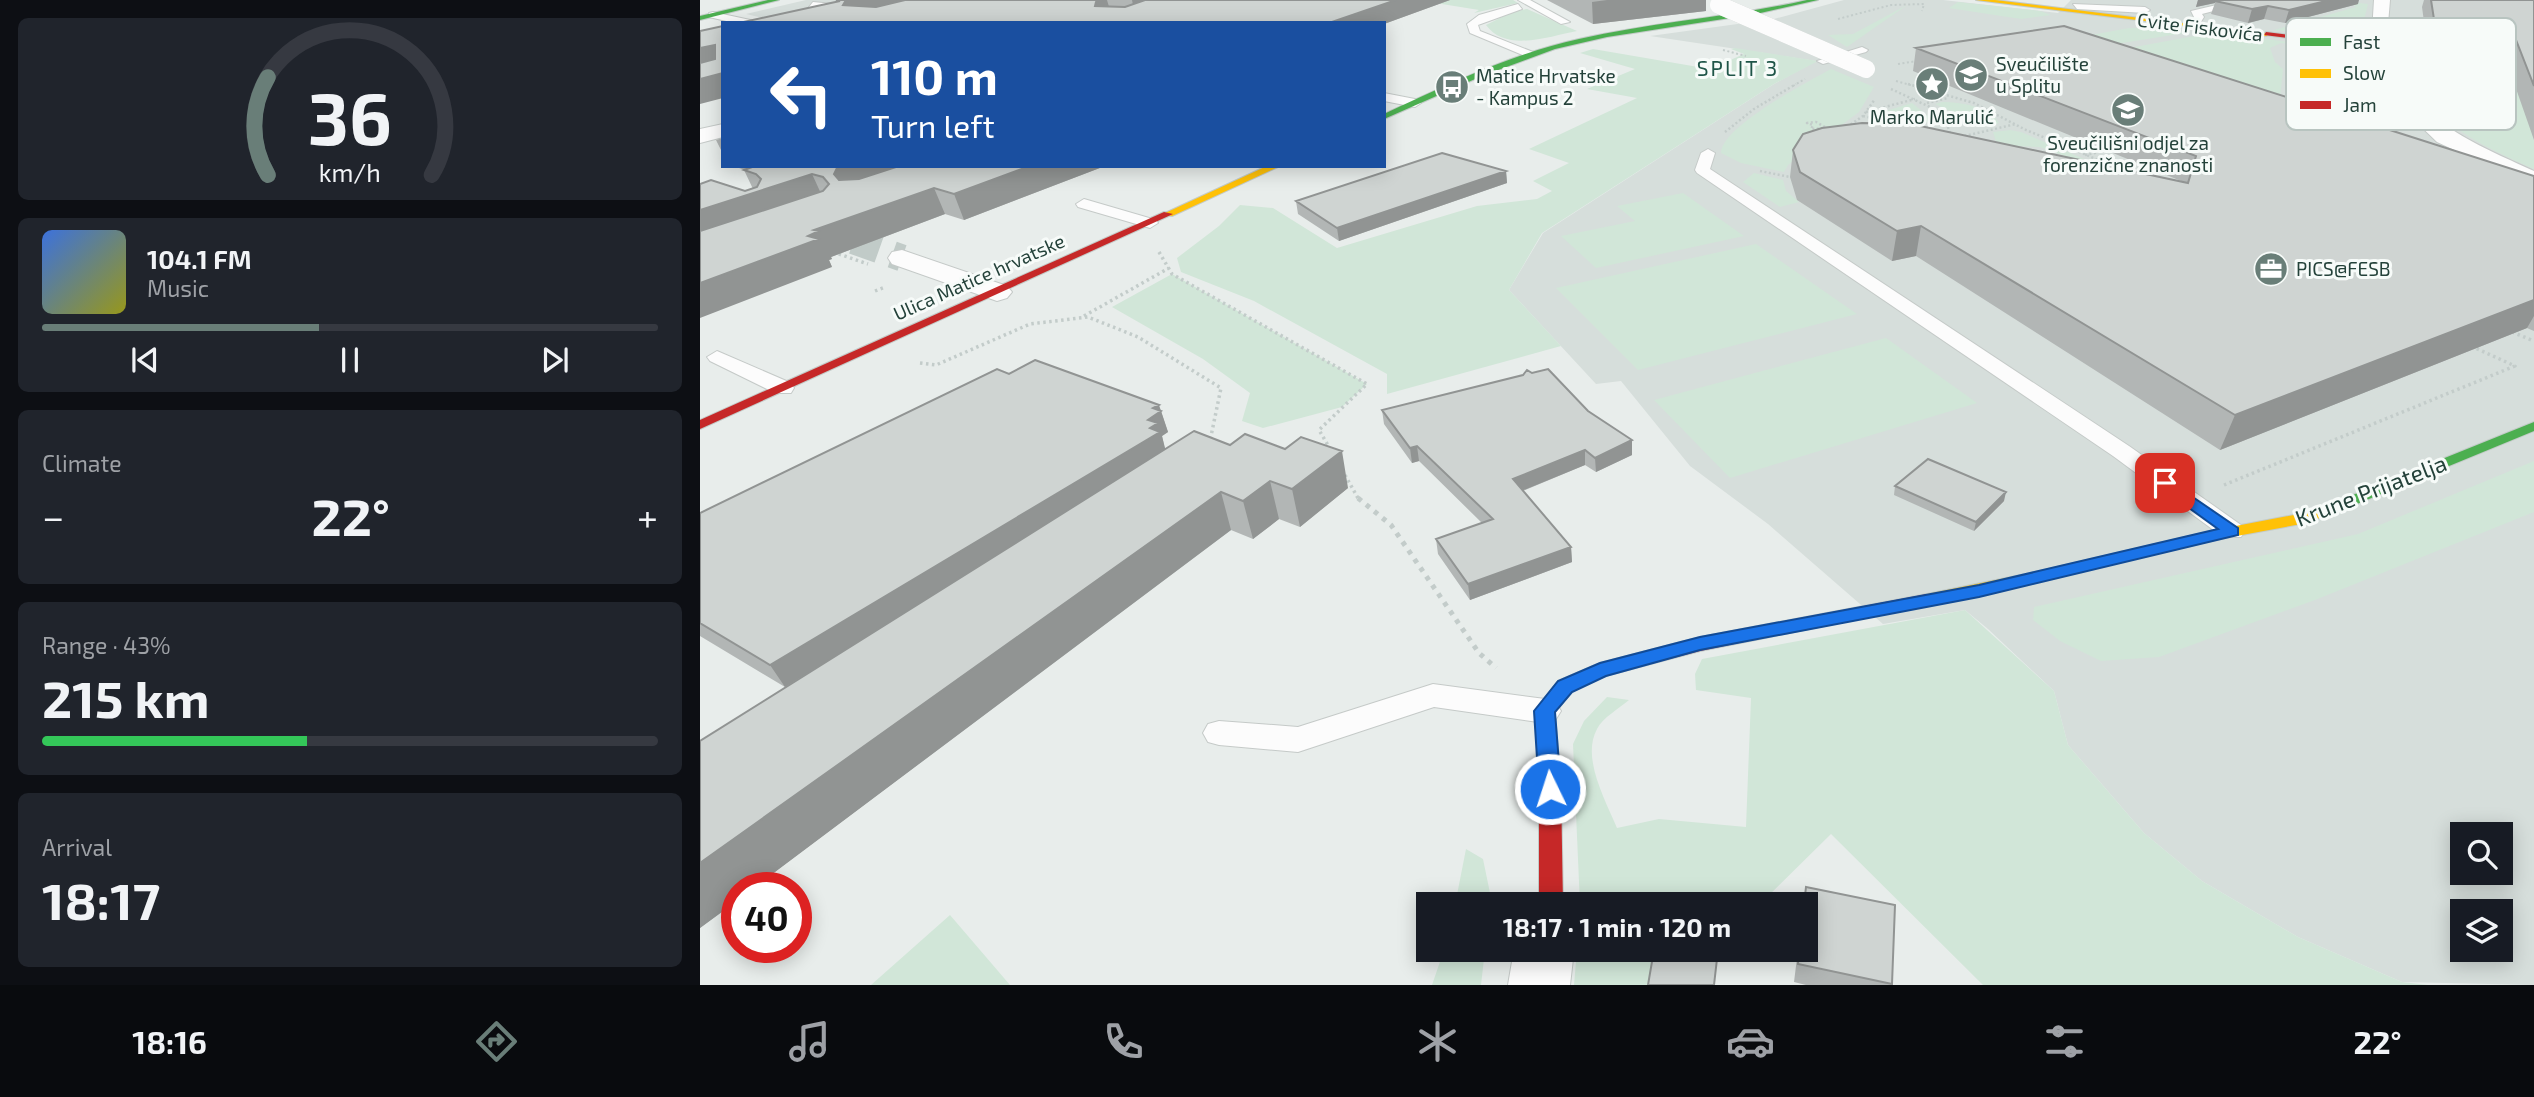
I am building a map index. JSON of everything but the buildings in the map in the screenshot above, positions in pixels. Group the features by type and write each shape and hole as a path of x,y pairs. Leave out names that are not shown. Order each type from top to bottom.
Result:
{"street":[{"path":"703,14 736,0"},
{"path":"703,14 776,0"},
{"path":"1386,116 1529,54 1581,40 1762,13 1815,0"},
{"name":"Cvite Fiskovića","path":"1979,0 2077,6 2286,40"},
{"path":"2381,18 2382,0"},
{"path":"1712,3 1866,69"},
{"path":"2437,130 2445,137 2534,180"},
{"path":"700,136 721,131"},
{"name":"Ulica Matice hrvatske","path":"700,425 1271,168"},
{"path":"902,258 997,292"},
{"name":"Krune Prijatelja","path":"1545,711 1565,687 1600,670 1700,644 1979,591 2232,531 2303,521 2534,426"},
{"path":"1545,711 1550,789 1551,892"},
{"path":"1539,985 1542,962"}],"lane":[{"path":"2193,26 2199,16 2195,13 2251,0"},
{"path":"1529,54 1488,41 1475,33 1472,24 1483,17 1520,4 1565,22"},
{"path":"791,21 831,9 829,6 813,5"},
{"path":"2077,6 2145,10"},
{"path":"703,14 740,21"},
{"path":"1826,63 1862,50"},
{"path":"1386,97 1415,103"},
{"path":"1708,153 1702,170 2121,451 2232,531"},
{"path":"1084,204 1150,223"},
{"path":"717,357 783,388"},
{"path":"1219,733 1298,740 1433,695 1545,711"}],"path":[{"path":"1866,69 1921,60"},
{"path":"1708,153 1721,135 1754,109 1826,63 1927,103 1943,113 1952,140"},
{"path":"1866,69 1974,103 2084,155 2127,172"},
{"path":"2516,70 2523,71"},
{"path":"1927,103 1949,97"},
{"path":"1840,132 1863,116 1875,98"},
{"path":"1866,112 1915,99"},
{"path":"1863,116 1915,127"},
{"path":"1825,127 1816,122 1807,123 1813,125 1811,129 1835,128"},
{"path":"1940,136 1952,140 2017,123"},
{"path":"2084,155 2095,153 2085,147 2110,141"},
{"path":"1130,232 1158,249 1172,274 1367,384 1320,430 1338,463"},
{"path":"1081,318 1169,268"},
{"path":"860,353 936,365 1030,324 1088,317 1138,337 1221,388 1209,445"},
{"path":"2506,330 2534,341"},
{"path":"2228,494 2216,488 2515,366 2465,344"},
{"path":"1344,472 1360,502 1391,525 1479,653 1545,711"}],"shaded area":[{"path":"806,0 954,0 763,18 746,14"},
{"path":"1844,0 1943,0 2058,13 2071,0 2534,0 2534,985 2402,982 2298,937 2202,881 2144,833 2068,745 2054,691 1988,629 1965,610 1883,624 1768,524 1690,466 1621,381 1596,384 1509,290 1543,233 1774,84 1816,61 1650,36 1774,19"}],"green space":[{"path":"1417,0 1513,0 1518,3 1474,13 1479,10"},
{"path":"1958,2 2040,11 2051,15 2021,19 1949,8"},
{"path":"2350,2 2368,4 2364,18 2317,18 2356,7"},
{"path":"1907,5 1847,47 1828,35 1853,34"},
{"path":"1527,9 1577,31 1542,39 1516,41 1495,34 1486,25 1512,12"},
{"path":"2129,28 2185,33 2103,46 2075,38"},
{"path":"2216,32 2286,42 2270,48 2275,62 2283,69 2280,98 2102,53"},
{"path":"1593,49 1710,69 1744,54 1731,49 1818,61 1774,84 1542,233 1509,290 1561,346 1387,394 1387,374 1254,301 1181,272 1177,258 1219,226 1240,205 1273,208 1337,248 1477,206 1537,199 1552,191 1533,181 1569,163 1529,149 1637,98 1587,89 1635,69 1580,53"},
{"path":"1831,69 1874,87 1859,112 1788,165 1784,172 1741,163 1721,153 1725,142 1750,118"},
{"path":"2516,76 2522,77 2534,140 2534,169 2459,130 2516,130"},
{"path":"1942,102 1981,109 1999,123 1983,127 1935,104"},
{"path":"1912,103 1933,120 1919,125 1872,115"},
{"path":"1993,132 2021,132 2159,191 2040,147 1997,145"},
{"path":"1754,173 1783,180 1786,191 1799,202 1780,207 1743,182"},
{"path":"1683,193 1744,236 1596,268 1561,236 1635,221 1617,206"},
{"path":"1756,244 1857,314 1638,370 1556,288"},
{"path":"1172,274 1367,384 1342,407 1263,428 1242,421 1250,393 1203,359 1112,307"},
{"path":"1886,338 1977,403 1730,478 1654,400"},
{"path":"2534,461 2534,512 2315,600 2159,657 2101,661 2060,641 2033,620 2034,607 2358,534"},
{"path":"1965,610 2054,691 2068,745 2144,833 2202,881 2298,937 2402,982 2428,985 1983,985 1831,834 1772,892 1579,892 1573,744 1584,721 1607,697 1629,700 1603,721 1593,740 1593,766 1617,828 1659,819 1746,827 1751,698 1696,690 1695,674 1702,659"},
{"path":"1466,849 1483,859 1490,892 1458,892"},
{"path":"950,915 1010,985 871,985"},
{"path":"1440,962 1484,962 1481,985 1432,985"},
{"path":"1576,962 1700,962 1676,985 1574,985"}],"tunnel":[{"path":"815,227 902,258"}],"traffic: fast":[{"path":"700,18 776,0"},
{"path":"1386,116 1479,74 1578,41 1815,0"},
{"path":"2329,510 2534,426"}],"traffic: slow":[{"path":"1979,0 2266,34"},
{"path":"1168,214 1271,168"},
{"path":"1927,600 2035,578 2215,535 2301,519 2329,510"}],"traffic: jam":[{"path":"2266,34 2286,36"},
{"path":"700,425 1168,214"},
{"path":"1551,892 1550,789 1545,711 1565,686 1600,670 1700,644 1927,600"}],"place":[{"name":"Sveučilište u Splitu","path":"1971,75"},
{"name":"Marko Marulić","path":"1932,84"},
{"name":"Matice Hrvatske - Kampus 2","path":"1452,87"},
{"name":"Sveučilišni odjel za forenzične znanosti","path":"2128,110"},
{"name":"PICS@FESB","path":"2271,269"}],"district":[{"name":"SPLIT 3","path":"1738,69"}],"route":[{"path":"1550,789 1545,711 1565,687 1600,670 1700,644 1809,621 1979,591 2232,531 2165,483"}]}
